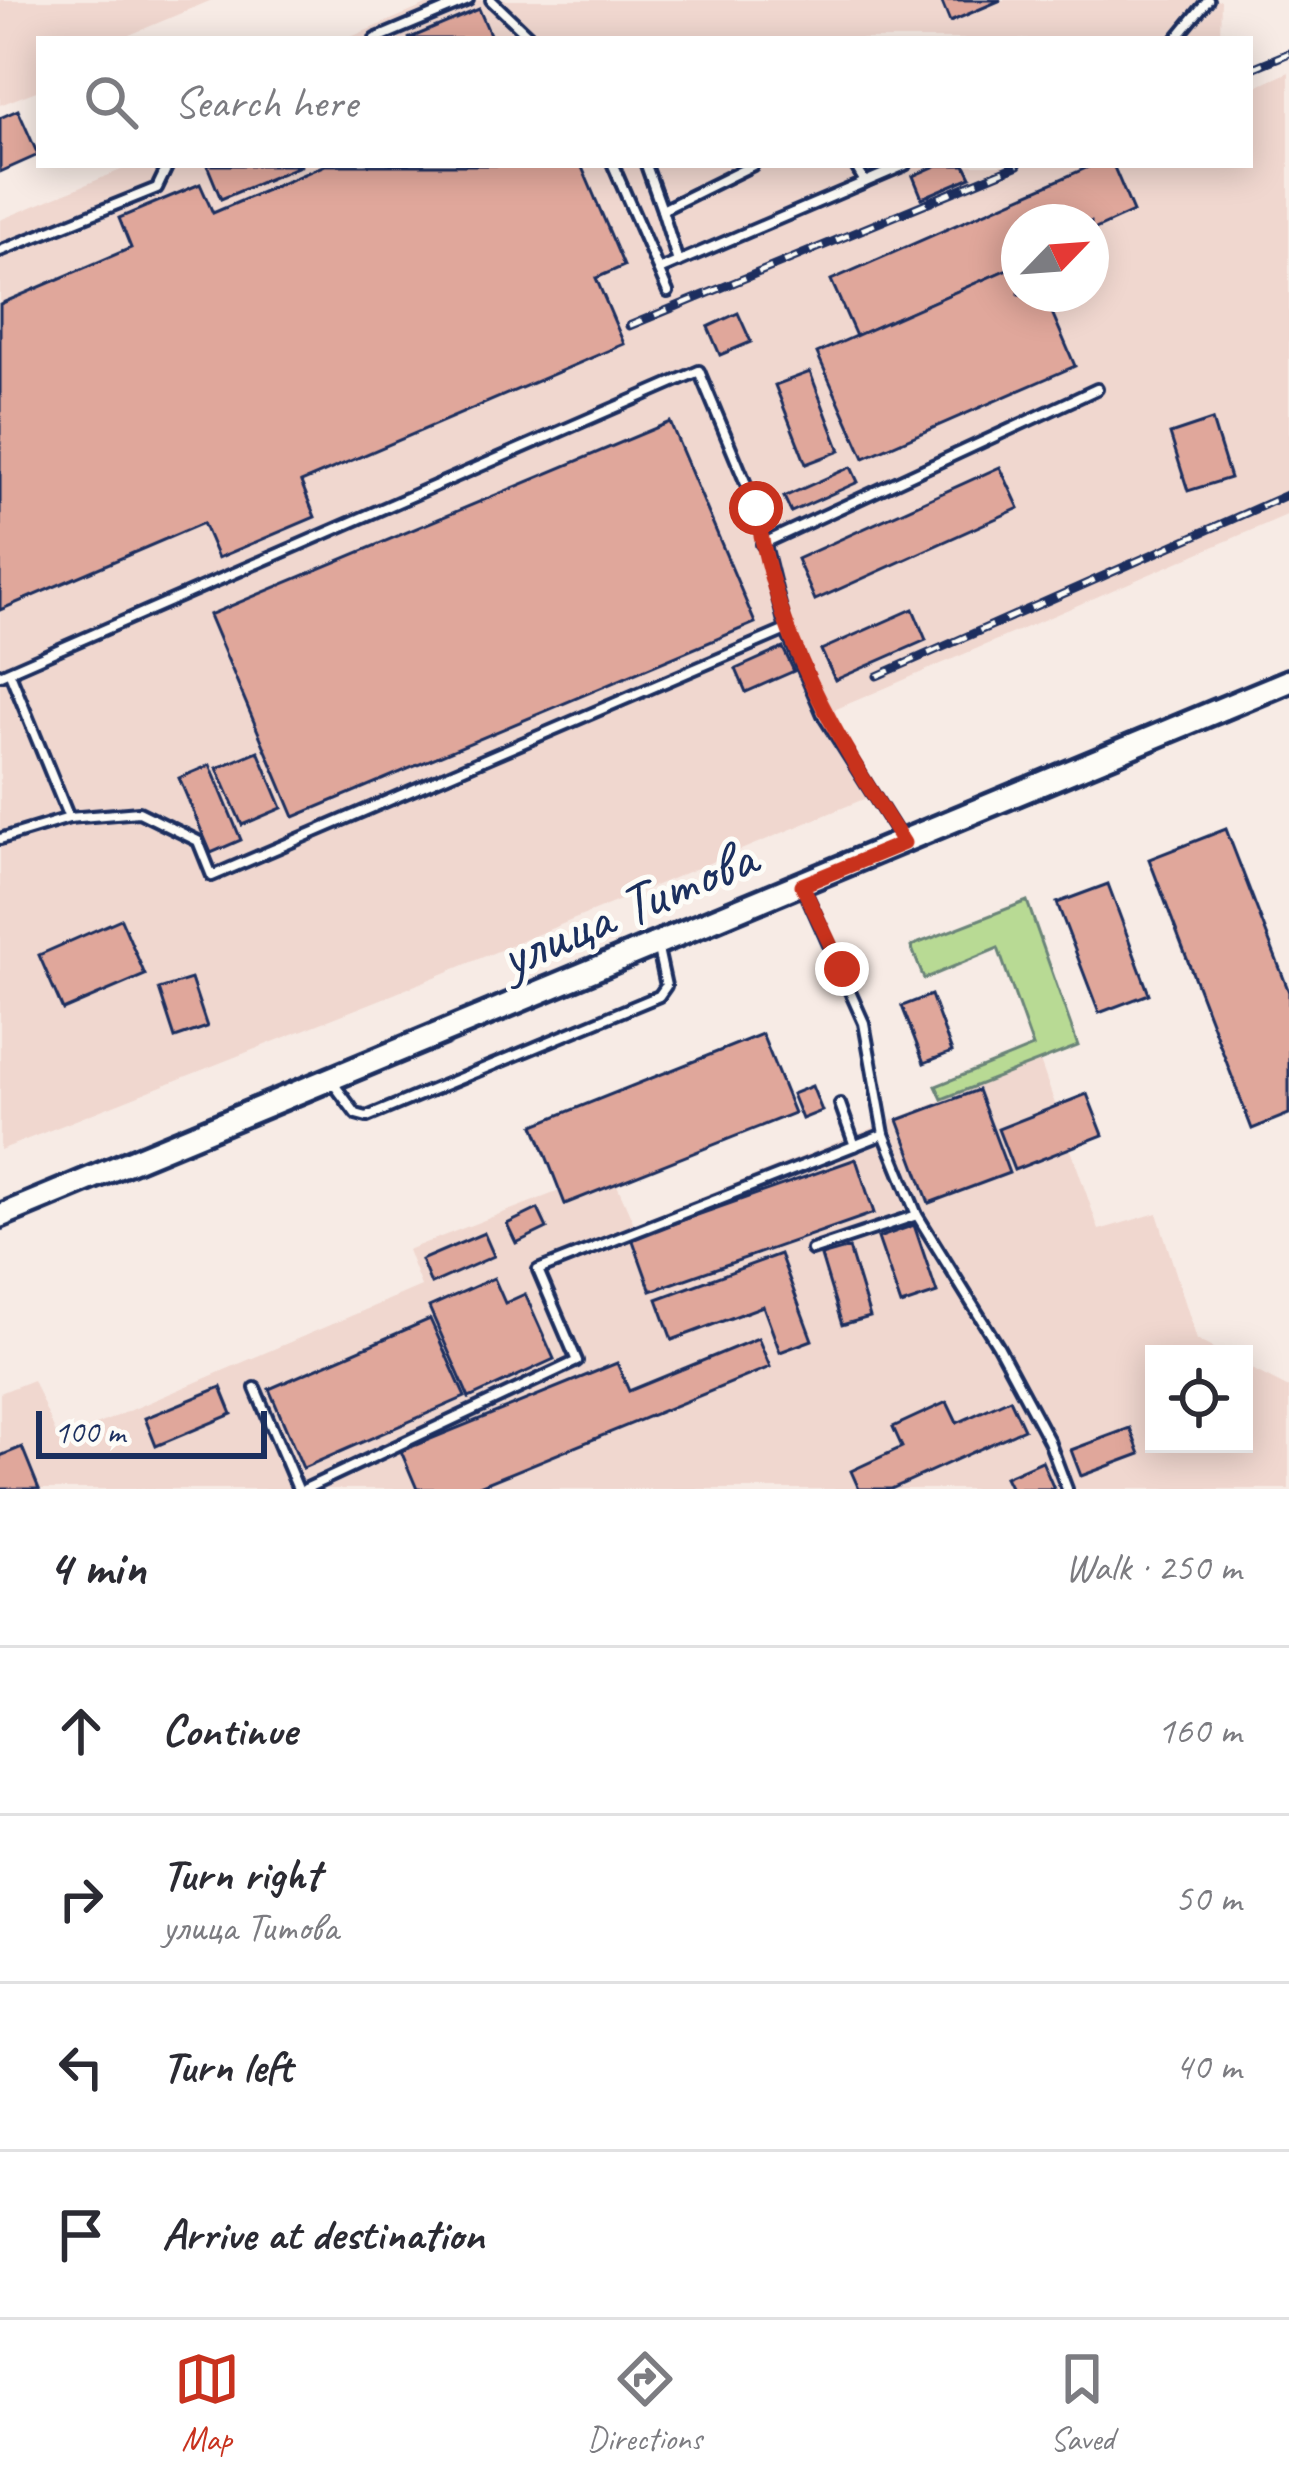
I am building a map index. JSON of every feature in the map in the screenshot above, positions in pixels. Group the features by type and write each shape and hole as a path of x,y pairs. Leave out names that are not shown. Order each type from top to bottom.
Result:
{"main road":[{"name":"улица Титова","path":"0,1216 1289,681"}],"lane":[{"path":"382,36 468,0"},
{"path":"491,0 529,36"},
{"path":"1178,36 1208,0"},
{"path":"0,251 157,188 167,168"},
{"path":"615,168 668,292"},
{"path":"647,168 677,262"},
{"path":"662,210 747,168"},
{"path":"857,168 865,182"},
{"path":"658,270 897,168"},
{"path":"69,818 4,673 699,371 756,508 786,629 824,717 904,843"},
{"path":"762,544 1096,389"},
{"path":"0,839 69,818 139,812 198,842 212,875 786,629"},
{"path":"802,885 864,1024 884,1134 916,1215 998,1346 1049,1441 1066,1489"},
{"path":"332,1082 356,1114 367,1117 659,996 666,986 657,946"},
{"path":"840,1104 855,1146"},
{"path":"255,1388 302,1489 577,1361 538,1270 884,1134"},
{"path":"812,1250 916,1215"}],"shaded area":[{"path":"0,0 212,0 127,36 36,36 36,91 0,105"},
{"path":"438,0 1221,0 1220,36 353,36"},
{"path":"1289,72 1289,514 834,710 871,796 394,994 0,1150 0,220 126,168 1253,168 1253,89"},
{"path":"1040,1061 1099,1230 1157,1213 1197,1340 1207,1345 1145,1345 1145,1453 1253,1453 1253,1370 1289,1388 1289,1489 0,1489 0,1393 33,1380 59,1441 421,1286 407,1250 611,1171 634,1224"}],"green space":[{"path":"1027,901 1078,1046 942,1099 936,1086 1033,1047 998,948 924,979 911,946"}],"building":[{"path":"941,0 1001,0 950,22"},
{"path":"479,9 491,36 415,36"},
{"path":"18,110 36,156 0,172 0,118"},
{"path":"208,168 295,168 221,199"},
{"path":"318,168 582,168 624,266 596,278 624,344 301,482 315,517 218,558 203,523 0,610 0,304 131,248 119,218 200,184 213,213"},
{"path":"931,168 966,168 971,177 922,198 913,176"},
{"path":"1086,168 1114,168 1133,212 1109,223 1109,204 1004,204"},
{"path":"1001,205 1001,272 856,336 831,280"},
{"path":"1001,272 1001,312 1052,312 1075,366 864,458 817,353"},
{"path":"738,313 751,342 720,355 708,327"},
{"path":"810,372 840,451 806,464 775,385"},
{"path":"1212,420 1230,478 1188,491 1170,434"},
{"path":"670,422 755,623 294,817 209,615"},
{"path":"851,467 858,482 791,512 784,497"},
{"path":"1000,467 1019,508 815,600 797,559"},
{"path":"913,609 926,640 835,680 821,650"},
{"path":"783,648 794,671 746,692 736,669"},
{"path":"258,751 282,808 242,825 217,768"},
{"path":"210,765 241,840 211,853 179,778"},
{"path":"1226,829 1289,992 1289,1114 1252,1129 1149,859"},
{"path":"1108,884 1149,994 1099,1013 1057,903"},
{"path":"121,919 145,975 63,1010 39,955"},
{"path":"191,979 207,1027 175,1038 159,989"},
{"path":"931,995 952,1052 924,1063 902,1006"},
{"path":"762,1034 794,1113 565,1204 534,1125"},
{"path":"812,1086 822,1111 802,1119 792,1094"},
{"path":"978,1090 1009,1173 929,1203 898,1120"},
{"path":"1087,1094 1103,1135 1014,1170 998,1129"},
{"path":"856,1159 874,1213 651,1291 632,1238"},
{"path":"538,1209 547,1228 516,1243 507,1224"},
{"path":"914,1225 937,1293 901,1305 878,1238"},
{"path":"484,1233 494,1256 431,1284 421,1260"},
{"path":"849,1248 870,1317 842,1325 821,1256"},
{"path":"780,1254 812,1340 780,1352 763,1306 672,1340 657,1299"},
{"path":"494,1278 505,1303 525,1294 554,1359 469,1398 429,1307"},
{"path":"430,1319 465,1397 303,1468 269,1389"},
{"path":"758,1338 770,1367 472,1489 417,1489 401,1451 617,1363 629,1391"},
{"path":"221,1387 232,1414 156,1446 145,1418"},
{"path":"1010,1399 1024,1429 891,1489 859,1489 851,1471 902,1447 893,1427 947,1402 957,1423"},
{"path":"1130,1428 1140,1454 1081,1476 1071,1450"},
{"path":"22,1447 39,1489 0,1489 0,1456"},
{"path":"1042,1461 1054,1489 1011,1489 1005,1477"}],"railway":[{"path":"1253,68 1289,53"},
{"path":"629,326 1011,168"},
{"path":"877,676 1289,494"}],"route":[{"path":"756,508 786,629 824,717 904,843 802,885 842,969"}]}
